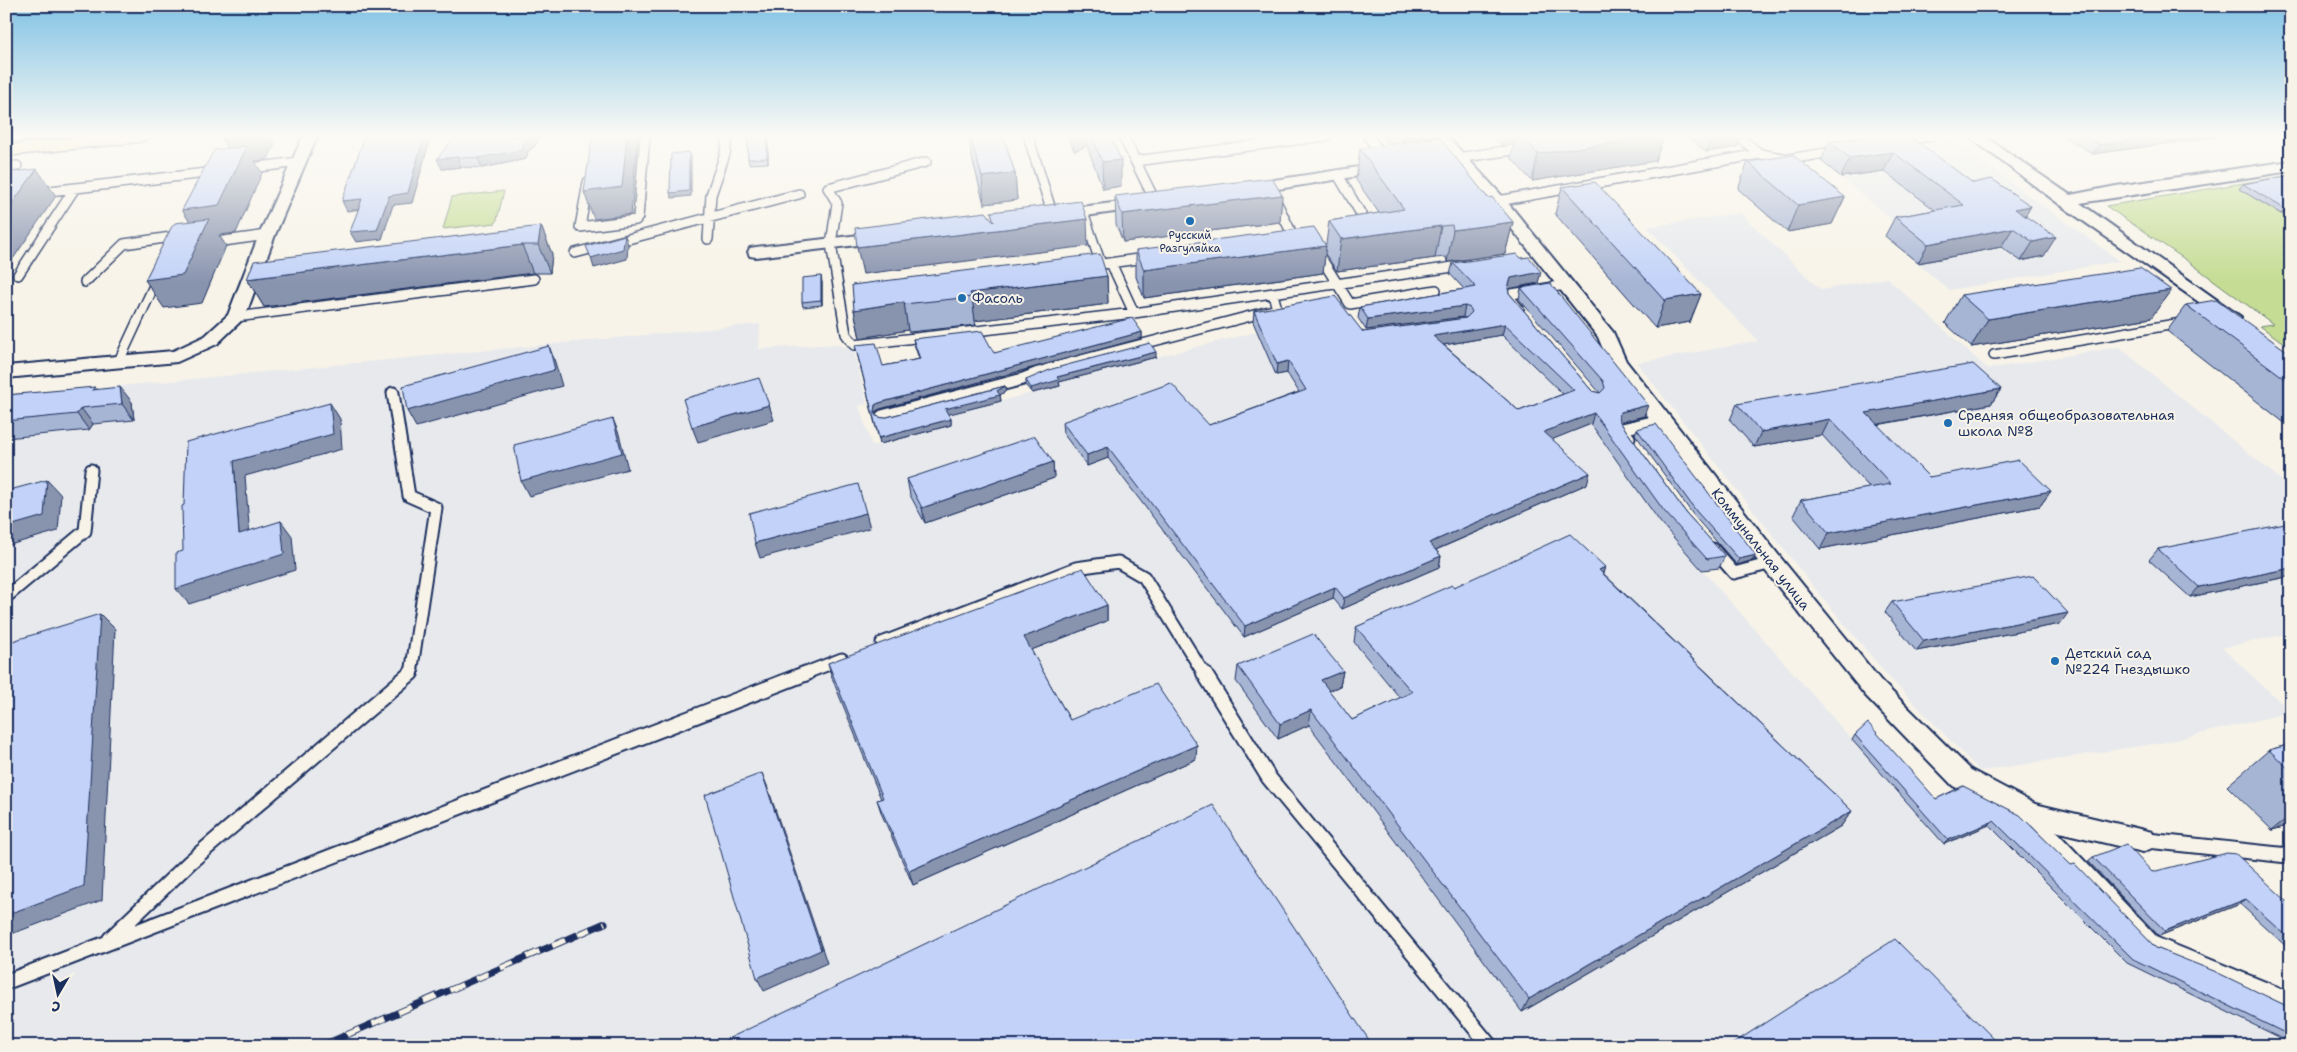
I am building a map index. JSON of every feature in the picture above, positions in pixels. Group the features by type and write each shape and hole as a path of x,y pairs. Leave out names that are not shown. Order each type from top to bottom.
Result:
{"street":[{"path":"6,372 177,356 211,340 236,317 267,235 289,185"},
{"path":"1231,191 1275,185"},
{"name":"Коммунальная улица","path":"1483,185 1498,201 1535,256 1565,285 1608,336 1617,362 1772,563 1873,688 1962,778 2030,814 2143,840"},
{"path":"2043,185 2244,325"},
{"path":"2065,201 2157,185"},
{"path":"1034,218 1175,200"},
{"path":"756,252 899,236"}],"lane":[{"path":"6,196 110,185"},
{"path":"587,185 580,227 636,220 638,217 641,185"},
{"path":"708,239 708,218 714,185"},
{"path":"839,185 828,188 837,203 832,244 846,298 846,334 854,345 1134,313 1473,265"},
{"path":"1043,185 1053,216"},
{"path":"1147,185 1156,203"},
{"path":"1344,185 1361,214"},
{"path":"1498,201 1587,185"},
{"path":"1269,186 1290,238 1310,241 1339,284 1349,308 1436,290"},
{"path":"18,275 75,188"},
{"path":"575,253 799,194"},
{"path":"1083,212 1106,263 1134,313"},
{"path":"85,282 124,244 180,232 171,247"},
{"path":"200,244 267,235"},
{"path":"1082,267 1159,256"},
{"path":"119,361 163,265"},
{"path":"236,317 534,280"},
{"path":"1524,315 1511,300 1512,294 1565,285"},
{"path":"882,416 1023,379 1050,368 1277,309 1273,294"},
{"path":"1994,355 2228,314"},
{"path":"106,943 190,862 411,674 436,508 409,496 393,393"},
{"path":"1633,444 1622,428 1661,420"},
{"path":"6,597 85,530 91,470"},
{"path":"1708,543 1734,573 1772,563"},
{"path":"873,647 1076,568 1118,562 1144,576 1269,778 1490,1046"},
{"path":"6,982 854,654"},
{"path":"2030,814 2154,944 2291,1000"},
{"path":"2143,840 2283,855 2291,852"}],"shaded area":[{"path":"1850,185 2015,185 2120,261 1949,290 1885,236 1907,232"},
{"path":"1740,213 1821,290 1887,278 1988,369 2119,347 2291,488 2291,633 2222,648 2291,712 2166,742 1980,771 1886,674 1809,581 1637,363 1758,341 1647,227"},
{"path":"760,324 759,349 837,344 854,351 867,404 859,406 872,446 951,425 946,415 1059,386 1058,382 1256,332 1276,375 1287,373 1291,379 1373,357 1502,335 1581,411 1660,522 1944,844 1989,825 2127,963 2291,1043 2291,1046 6,1046 6,397"}],"green space":[{"path":"2231,185 2291,185 2291,348 2260,326 2273,324 2189,262 2106,206"},
{"path":"504,191 496,223 443,229 452,197"}],"building":[{"path":"6,185 25,185 6,212"},
{"path":"195,185 228,185 219,205 182,210"},
{"path":"348,185 410,185 408,193 389,196 377,230 350,232 362,199 342,201"},
{"path":"585,185 622,185 622,187 584,192"},
{"path":"670,185 689,185 689,191 670,193"},
{"path":"1210,185 1276,185 1282,195 1122,214 1115,196"},
{"path":"1386,185 1478,185 1488,198 1492,197 1513,222 1453,230 1452,225 1441,226 1341,239 1329,221 1404,209"},
{"path":"1598,185 1701,294 1665,300 1562,187"},
{"path":"1775,185 1830,185 1845,197 1798,205"},
{"path":"1937,185 2001,185 2031,206 2015,209 2056,237 2033,242 2013,228 1928,244 1895,217 1964,205"},
{"path":"2245,185 2291,185 2291,208 2285,209"},
{"path":"1081,201 1087,219 857,247 855,228 986,212 994,222 991,212"},
{"path":"209,219 183,275 145,280 175,223"},
{"path":"541,226 538,245 522,245 247,279 254,261"},
{"path":"1314,227 1326,246 1144,270 1136,250"},
{"path":"625,235 623,249 591,258 586,246"},
{"path":"1100,254 1107,276 970,293 972,297 904,304 904,302 854,310 852,285"},
{"path":"1517,254 1521,258 1529,257 1541,272 1511,278 1508,288 1509,293 1592,391 1600,393 1605,388 1603,381 1521,288 1550,283 1648,405 1621,412 1619,416 1620,422 1687,514 1725,556 1707,559 1664,511 1594,413 1544,432 1590,473 1429,543 1441,556 1344,598 1335,587 1245,626 1108,447 1087,455 1062,422 1171,383 1209,425 1306,390 1288,361 1277,364 1254,311 1335,296 1363,332 1466,318 1472,312 1470,308 1465,306 1368,319 1360,307 1476,287 1453,263","holes":["1505,324 1574,390 1519,411 1433,336"]},
{"path":"2140,268 2171,290 1988,319 1961,295"},
{"path":"821,276 821,300 802,302 802,278"},
{"path":"2216,300 2291,354 2291,383 2186,305"},
{"path":"1132,318 1142,332 879,403 875,405 874,412 876,416 883,418 1005,386 997,391 1000,395 945,409 951,419 879,438 855,345 876,343 883,366 920,359 913,339 982,331 994,353"},
{"path":"1150,343 1156,352 1057,377 1059,380 1031,388 1026,380 1052,369"},
{"path":"549,346 555,370 407,411 403,386"},
{"path":"1973,364 2001,389 1866,413 1929,477 2019,460 2051,491 1829,533 1801,500 1891,484 1830,419 1761,432 1737,404"},
{"path":"759,378 769,405 692,427 683,399"},
{"path":"95,387 92,390 120,387 122,404 81,408 77,414 6,421 6,395"},
{"path":"330,403 333,434 234,461 239,534 281,521 284,554 176,589 176,553 183,551 182,506 184,505 186,442"},
{"path":"613,419 622,453 521,481 514,445"},
{"path":"1656,424 1756,555 1739,559 1696,511 1637,429"},
{"path":"1035,436 1053,462 922,508 907,479"},
{"path":"47,480 44,516 6,527 6,491"},
{"path":"858,484 866,513 755,543 749,513"},
{"path":"2285,524 2291,529 2291,568 2199,587 2158,549"},
{"path":"1570,534 1605,567 1599,570 1852,811 1529,999 1311,710 1280,724 1238,666 1313,634 1343,671 1321,680 1352,720 1412,692 1356,627 1452,585 1454,587"},
{"path":"1083,568 1107,605 1024,637 1070,720 1156,684 1197,745 909,871 877,800 883,798 828,663"},
{"path":"2033,576 2068,613 1924,641 1892,602"},
{"path":"100,614 84,886 6,915 6,643"},
{"path":"1868,723 1936,799 1963,786 2020,815 2071,865 2075,864 2156,948 2214,971 2291,1008 2291,1036 2133,959 1994,821 1948,840 1855,735"},
{"path":"2291,744 2291,771 2269,750"},
{"path":"762,773 821,950 757,978 705,795"},
{"path":"1213,805 1373,1046 713,1046"},
{"path":"2126,844 2152,872 2227,853 2236,854 2291,905 2291,940 2246,899 2165,931 2093,857"},
{"path":"1895,939 2001,1046 1729,1046"}],"railway":[{"path":"321,1046 605,923"}],"place":[{"name":"Русский Разгуляйка","path":"1190,221"},
{"name":"Фасоль","path":"962,298"},
{"name":"Средняя общеобразовательная школа №8","path":"1948,423"},
{"name":"Детский сад №224 Гнездышко","path":"2055,661"}]}
